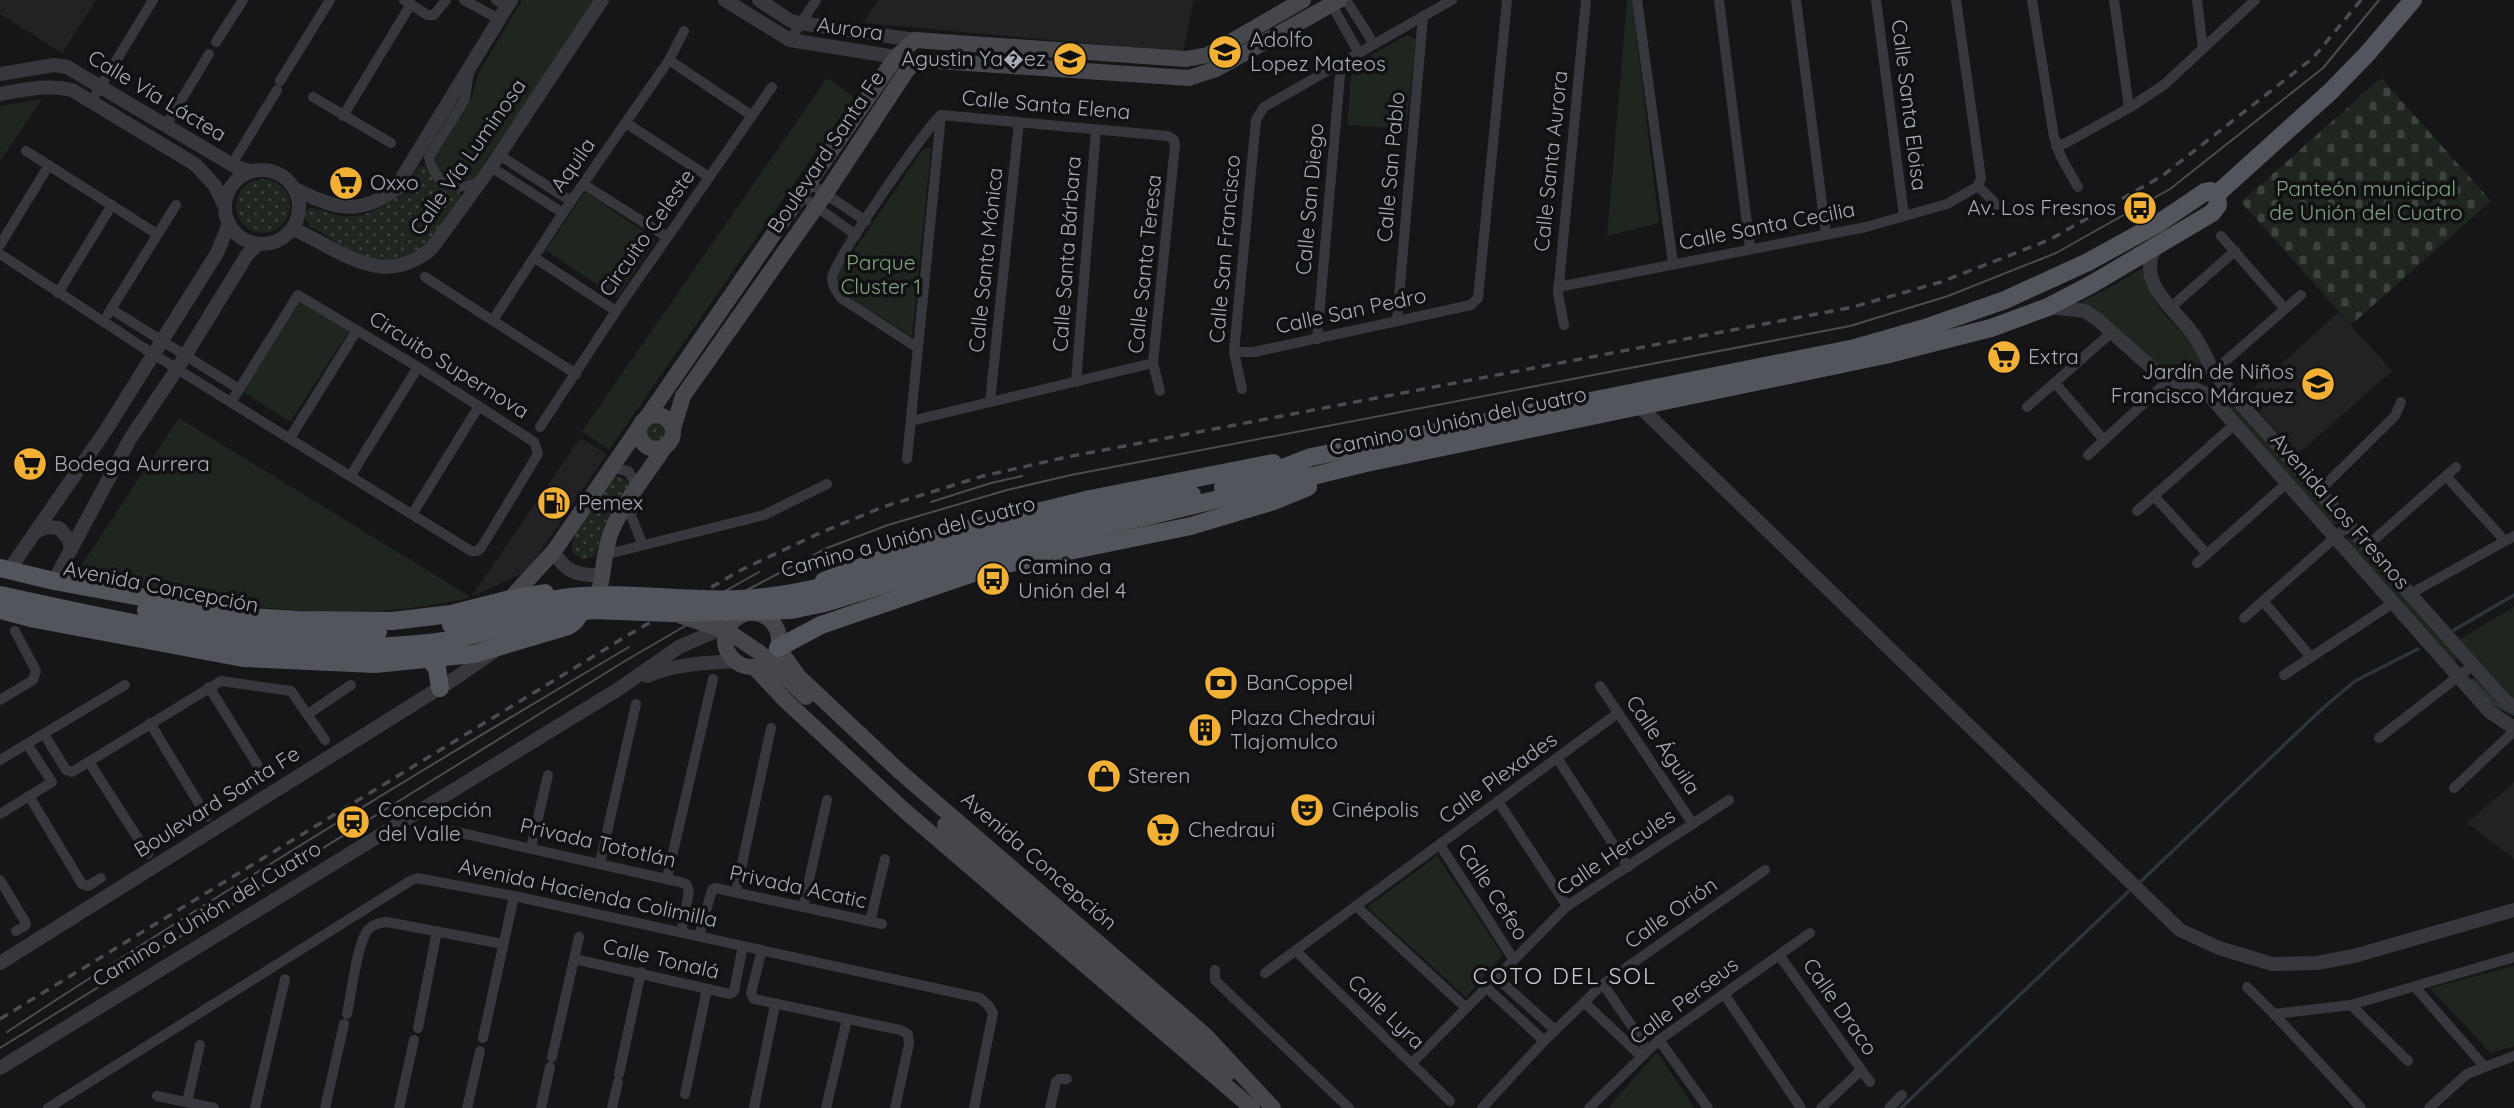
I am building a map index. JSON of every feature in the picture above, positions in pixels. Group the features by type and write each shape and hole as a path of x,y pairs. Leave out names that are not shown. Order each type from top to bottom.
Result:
{"main road":[{"path":"915,40 1186,60 1208,55 1303,0"},
{"name":"Camino a Unión del Cuatro","path":"2217,194 2330,92 2413,0"},
{"name":"Boulevard Santa Fe","path":"673,429 683,396 914,63 923,60 1189,78 1216,69 1336,1"},
{"name":"Boulevard Santa Fe","path":"510,599 554,551 896,57 915,40"},
{"name":"Camino a Unión del Cuatro","path":"672,613 791,610 825,603 1029,526 1209,491 1262,476 1311,457 1855,348 1925,328 2005,300 2088,262 2160,223 2204,192 2217,194"},
{"name":"Camino a Unión del Cuatro","path":"688,598 740,599 813,590 1162,513 1366,463 1885,355 1991,328 2048,307 2155,248 2212,213 2218,205 2217,194"},
{"path":"0,610 243,658 375,664 474,654 499,648 586,617 595,606 600,592 604,555 612,531 672,438 673,429 664,416 653,415 644,421 640,436 646,445 656,449 667,445"},
{"path":"1252,1108 905,811 786,701 754,667 735,661 725,640 730,625 736,619 849,570 952,533 1090,499 1311,457"},
{"path":"754,667 769,661 778,648 821,625 934,585 991,567 1191,526 1274,501 1366,463"},
{"path":"3,572 249,617 298,620 392,621 451,614 551,592 564,593 578,605 579,614 575,622"},
{"name":"Avenida Concepción","path":"3,572 204,622 241,628 340,634 452,632 592,610 672,613 709,623 729,632 760,653 923,805 1266,1108"},
{"name":"Avenida Concepción","path":"0,595 217,639 291,646 360,648 418,645 452,632 567,598 598,595 688,598"},
{"path":"750,613 766,617 773,623 779,639 778,648"},
{"name":"Avenida Concepción","path":"778,648 799,677 898,770 1205,1035 1273,1108"},
{"path":"429,659 437,668 440,688"}],"street":[{"path":"91,102 153,0"},
{"path":"216,42 243,0"},
{"path":"232,164 330,0"},
{"path":"343,116 407,2 427,15 434,15 446,0"},
{"path":"464,0 499,19"},
{"name":"Calle Vía Luminosa","path":"293,229 313,237 358,263 385,267 424,255 432,248 495,161 602,0"},
{"name":"Aurora","path":"726,0 790,40 896,57"},
{"name":"Aurora","path":"759,0 792,21 915,40"},
{"path":"790,40 816,0"},
{"path":"1341,63 1452,0"},
{"name":"Calle San Pedro","path":"1234,352 1254,352 1317,339 1475,302 1478,298 1507,0"},
{"name":"Calle Santa Aurora","path":"1564,325 1558,287 1586,0"},
{"path":"1637,0 1673,264"},
{"path":"1719,0 1750,248"},
{"path":"1796,0 1826,234"},
{"name":"Calle Santa Eloisa","path":"1876,0 1904,216"},
{"path":"1956,0 1981,178 1978,186 1997,205"},
{"path":"2032,0 2056,146 2078,187"},
{"path":"2114,0 2129,108"},
{"path":"2197,0 2203,49"},
{"path":"2056,146 2129,108 2165,84 2255,0"},
{"path":"1336,1 1374,44"},
{"path":"1336,1 1359,53"},
{"name":"Calle Vía Luminosa","path":"295,189 336,206 352,208 368,205 396,189 499,19 505,2"},
{"name":"Calle San Pablo","path":"1397,321 1423,16"},
{"name":"Aquila","path":"493,320 562,213 669,60 684,31"},
{"path":"166,125 209,54"},
{"path":"669,60 751,115"},
{"name":"Calle San Francisco","path":"1242,389 1234,352 1256,120 1264,107 1341,63"},
{"name":"Calle San Diego","path":"1317,339 1341,63"},
{"name":"Calle Vía Láctea","path":"0,74 54,65 67,67 232,164 250,171"},
{"path":"470,66 465,99 429,157 435,175 442,182 460,187 481,180"},
{"name":"Calle Vía Láctea","path":"0,94 58,87 72,90 195,165 215,186 225,207"},
{"name":"Circuito Celeste","path":"540,427 616,311 772,87"},
{"path":"313,97 391,143"},
{"path":"907,459 941,115"},
{"name":"Calle Santa Elena","path":"918,348 841,298 834,288 832,276 856,234 926,131 941,115 1168,136 1174,140"},
{"name":"Calle Santa Mónica","path":"990,402 1020,122"},
{"path":"625,123 709,177"},
{"name":"Calle Santa Bárbara","path":"1076,382 1096,129"},
{"name":"Calle Santa Teresa","path":"1160,391 1153,363 1174,140"},
{"path":"26,151 157,234"},
{"path":"495,161 571,201"},
{"path":"495,161 562,213"},
{"path":"0,245 50,166"},
{"path":"260,169 281,174 295,189 300,209 293,229 278,241 258,244 246,241 236,234 229,224 225,207 226,195 240,176 260,169"},
{"path":"583,184 667,237"},
{"name":"Calle Santa Cecilia","path":"1558,287 1904,216 1947,204 1978,186"},
{"path":"805,189 821,200 856,234"},
{"path":"821,200 866,220"},
{"path":"58,293 112,205"},
{"path":"103,322 176,205"},
{"path":"3,572 37,531 106,430 217,253 229,224"},
{"path":"2221,236 2285,309"},
{"path":"54,581 126,447 247,256 258,244"},
{"name":"Avenida Los Fresnos","path":"2155,248 2150,258 2150,267 2159,296 2194,336 2213,372 2505,701 2514,706"},
{"path":"2169,308 2235,251"},
{"name":"Circuito Supernova","path":"0,254 153,354 471,551 477,551 538,454 534,442 418,367 298,295 231,402"},
{"path":"535,258 616,311"},
{"path":"425,277 576,374"},
{"path":"2200,390 2211,384 2213,372 2301,295"},
{"name":"Avenida Los Fresnos","path":"2048,307 2085,312 2112,332 2148,366 2169,380 2209,395 2490,712 2514,729"},
{"path":"111,309 239,389"},
{"path":"290,438 357,330"},
{"path":"2027,407 2112,332"},
{"path":"911,421 1153,363"},
{"path":"351,475 418,367"},
{"path":"2088,455 2169,380"},
{"path":"2054,383 2104,440"},
{"path":"2319,491 2395,416 2401,402"},
{"path":"1638,405 2180,930 2219,948 2272,964 2317,963 2354,956 2514,910"},
{"path":"413,513 479,406"},
{"path":"2137,511 2235,424"},
{"path":"106,430 107,439 113,446 126,447"},
{"path":"2367,546 2456,467"},
{"path":"612,468 628,471 638,487 631,516 643,545"},
{"path":"2410,594 2510,539 2446,476"},
{"path":"2197,563 2287,483"},
{"path":"604,555 764,515 827,484"},
{"path":"2154,496 2207,554"},
{"path":"2244,618 2349,525"},
{"path":"37,531 46,527 59,528 69,539 71,550"},
{"path":"554,551 560,563 569,570 586,576 601,575"},
{"name":"Boulevard Santa Fe","path":"457,677 474,654 484,627 495,611 510,599"},
{"path":"2263,601 2311,657"},
{"path":"2284,675 2393,603"},
{"name":"Camino a Unión del Cuatro","path":"0,1068 617,690 679,647 730,625"},
{"path":"0,700 36,676 36,671 15,631"},
{"name":"Boulevard Santa Fe","path":"0,963 440,688 499,648"},
{"name":"Camino a Unión del Cuatro","path":"617,690 659,671 735,661"},
{"path":"2379,738 2473,665"},
{"path":"667,878 713,679"},
{"path":"44,734 66,770 72,772 221,681 287,689 292,692 325,740"},
{"path":"0,760 125,685"},
{"path":"308,714 351,685"},
{"name":"Calle Águila","path":"1600,687 1693,824"},
{"path":"208,688 263,774 263,777 249,784"},
{"path":"600,863 636,704"},
{"name":"Calle Plexades","path":"1265,973 1618,713"},
{"path":"620,719 632,722"},
{"path":"150,723 206,817"},
{"path":"736,892 771,728"},
{"path":"2454,788 2514,729"},
{"path":"0,814 50,784 52,780 27,744"},
{"path":"1557,758 1628,867"},
{"path":"89,761 148,854"},
{"path":"531,848 548,775"},
{"path":"29,796 82,884 88,886 101,878"},
{"path":"803,907 827,800"},
{"name":"Calle Hercules","path":"1412,1063 1567,906 1729,800"},
{"path":"1499,801 1567,906"},
{"name":"Privada Tototlán","path":"452,831 684,883 689,888 681,932"},
{"name":"Calle Cefeo","path":"1440,845 1514,960"},
{"path":"870,922 885,859"},
{"name":"Calle Orión","path":"1482,1108 1544,1041 1603,984 1765,870"},
{"name":"Avenida Hacienda Colimilla","path":"48,1108 410,881 426,878 980,998 993,1013 974,1108"},
{"path":"0,880 26,923 16,931"},
{"name":"Privada Acatic","path":"699,936 712,890 736,892 882,925"},
{"path":"483,1038 514,895"},
{"path":"1356,906 1466,1008"},
{"path":"325,1108 365,934 373,925 387,922 503,944"},
{"path":"418,1028 437,931"},
{"name":"Calle Perseus","path":"1589,1108 1659,1040 1810,933"},
{"path":"541,1108 579,937"},
{"name":"Calle Tonalá","path":"574,959 733,993 743,946"},
{"path":"762,950 752,998 908,1034 909,1044 895,1108"},
{"name":"Calle Lyra","path":"1296,951 1450,1101"},
{"name":"Calle Draco","path":"1779,955 1870,1082"},
{"path":"2274,1014 2351,1005 2514,957"},
{"path":"1215,970 1215,980 1349,1108"},
{"path":"611,1108 640,972"},
{"path":"1496,977 1555,1030"},
{"path":"255,1108 285,979"},
{"path":"1603,984 1645,1053"},
{"path":"2247,987 2361,1108"},
{"path":"2416,987 2484,1066"},
{"path":"1486,988 1544,1041"},
{"path":"685,1094 707,989"},
{"path":"1724,993 1801,1108"},
{"path":"1585,1003 1645,1053"},
{"path":"754,1108 775,1005"},
{"path":"2351,1005 2408,1061"},
{"path":"826,1108 847,1019"},
{"path":"399,1108 414,1040"},
{"path":"1659,1040 1708,1108"},
{"path":"187,1102 200,1045"},
{"path":"467,1108 480,1051"},
{"path":"2429,1108 2467,1074 2514,1056"},
{"path":"1821,1108 1861,1070"},
{"path":"1050,1108 1056,1082 1059,1079 1067,1079"},
{"path":"157,1096 214,1108"},
{"path":"1889,1108 1902,1096"}],"shaded area":[{"path":"0,0 96,0 62,53 0,14"},
{"path":"878,0 1194,0 1183,52 863,23"},
{"name":"Jardín de Niños Francisco Márquez","path":"2339,312 2392,371 2297,455 2245,396"},
{"name":"Pemex","path":"580,438 607,454 527,571 471,597"},
{"path":"2514,782 2514,859 2467,823"}],"green space":[{"path":"522,0 597,0 473,179 452,182 441,176 436,167 436,153 471,99 479,72"},
{"path":"1627,0 1632,0 1659,223 1607,236"},
{"path":"1407,35 1416,39 1406,129 1347,125 1352,66"},
{"path":"827,78 854,97 609,450 582,431"},
{"name":"Panteón municipal de Unión del Cuatro","path":"2381,78 2491,201 2351,325 2241,202"},
{"path":"42,99 0,161 0,106"},
{"name":"Parque Cluster 1","path":"931,148 912,337 847,295 838,286 838,274 923,149"},
{"path":"419,166 425,166 439,184 447,190 459,192 461,197 438,235 419,250 400,258 371,259 342,246 310,226 305,219 309,208 341,216 370,213 398,193"},
{"path":"263,179 282,187 290,206 282,225 263,233 244,225 236,206 244,187"},
{"path":"585,192 656,240 617,298 546,250"},
{"path":"2142,268 2159,308 2190,341 2199,356 2204,376 2199,382 2186,380 2154,363 2077,304"},
{"path":"302,300 349,331 290,422 243,392"},
{"path":"2227,397 2338,520 2336,524 2332,524 2222,400"},
{"path":"179,418 471,597 389,610 307,611 208,599 77,572"},
{"path":"656,419 667,426 668,431 661,442 656,443 645,436 644,431 651,420"},
{"path":"618,476 628,482 629,489 604,525 595,556 583,560 574,554 571,547 579,524 612,478"},
{"path":"2348,538 2353,538 2457,657 2455,662 2449,661 2346,542"},
{"path":"2514,607 2514,698 2508,695 2460,639"},
{"path":"1437,856 1503,955 1466,997 1367,907"},
{"path":"2514,966 2514,1046 2491,1053 2430,988"},
{"path":"1657,1052 1694,1108 1608,1108"}],"waterway":[{"path":"2454,630 2514,595"},
{"path":"2138,884 2323,708 2355,681 2418,649"},
{"path":"2473,680 2496,705 2514,714"},
{"path":"1901,1108 2128,892"}],"tram line":[{"path":"0,1048 625,661 745,591 827,548 888,525 1007,490 1071,475 1850,326 1948,296 2056,253 2170,189 2323,68 2379,0"},
{"path":"931,502 1022,476"},
{"path":"674,620 759,572"},
{"path":"7,1032 316,836 629,647"}],"railway":[{"path":"0,1019 630,634 741,570 822,532 883,507 983,476 1067,457 1853,307 1941,282 2049,240 2162,176 2313,58 2361,0"}],"place":[{"name":"Adolfo Lopez Mateos","path":"1225,52"},
{"name":"Agustin Ya�ez","path":"1070,59"},
{"name":"Oxxo","path":"346,183"},
{"name":"Av. Los Fresnos","path":"2140,208"},
{"name":"Extra","path":"2004,357"},
{"name":"Jardín de Niños Francisco Márquez","path":"2318,384"},
{"name":"Bodega Aurrera","path":"30,464"},
{"name":"Pemex","path":"554,503"},
{"name":"Camino a Unión del 4","path":"993,579"},
{"name":"BanCoppel","path":"1221,683"},
{"name":"Plaza Chedraui Tlajomulco","path":"1205,730"},
{"name":"Steren","path":"1104,776"},
{"name":"Cinépolis","path":"1307,810"},
{"name":"Concepción del Valle","path":"353,822"},
{"name":"Chedraui","path":"1163,830"}],"district":[{"name":"COTO DEL SOL","path":"1565,976"}]}
